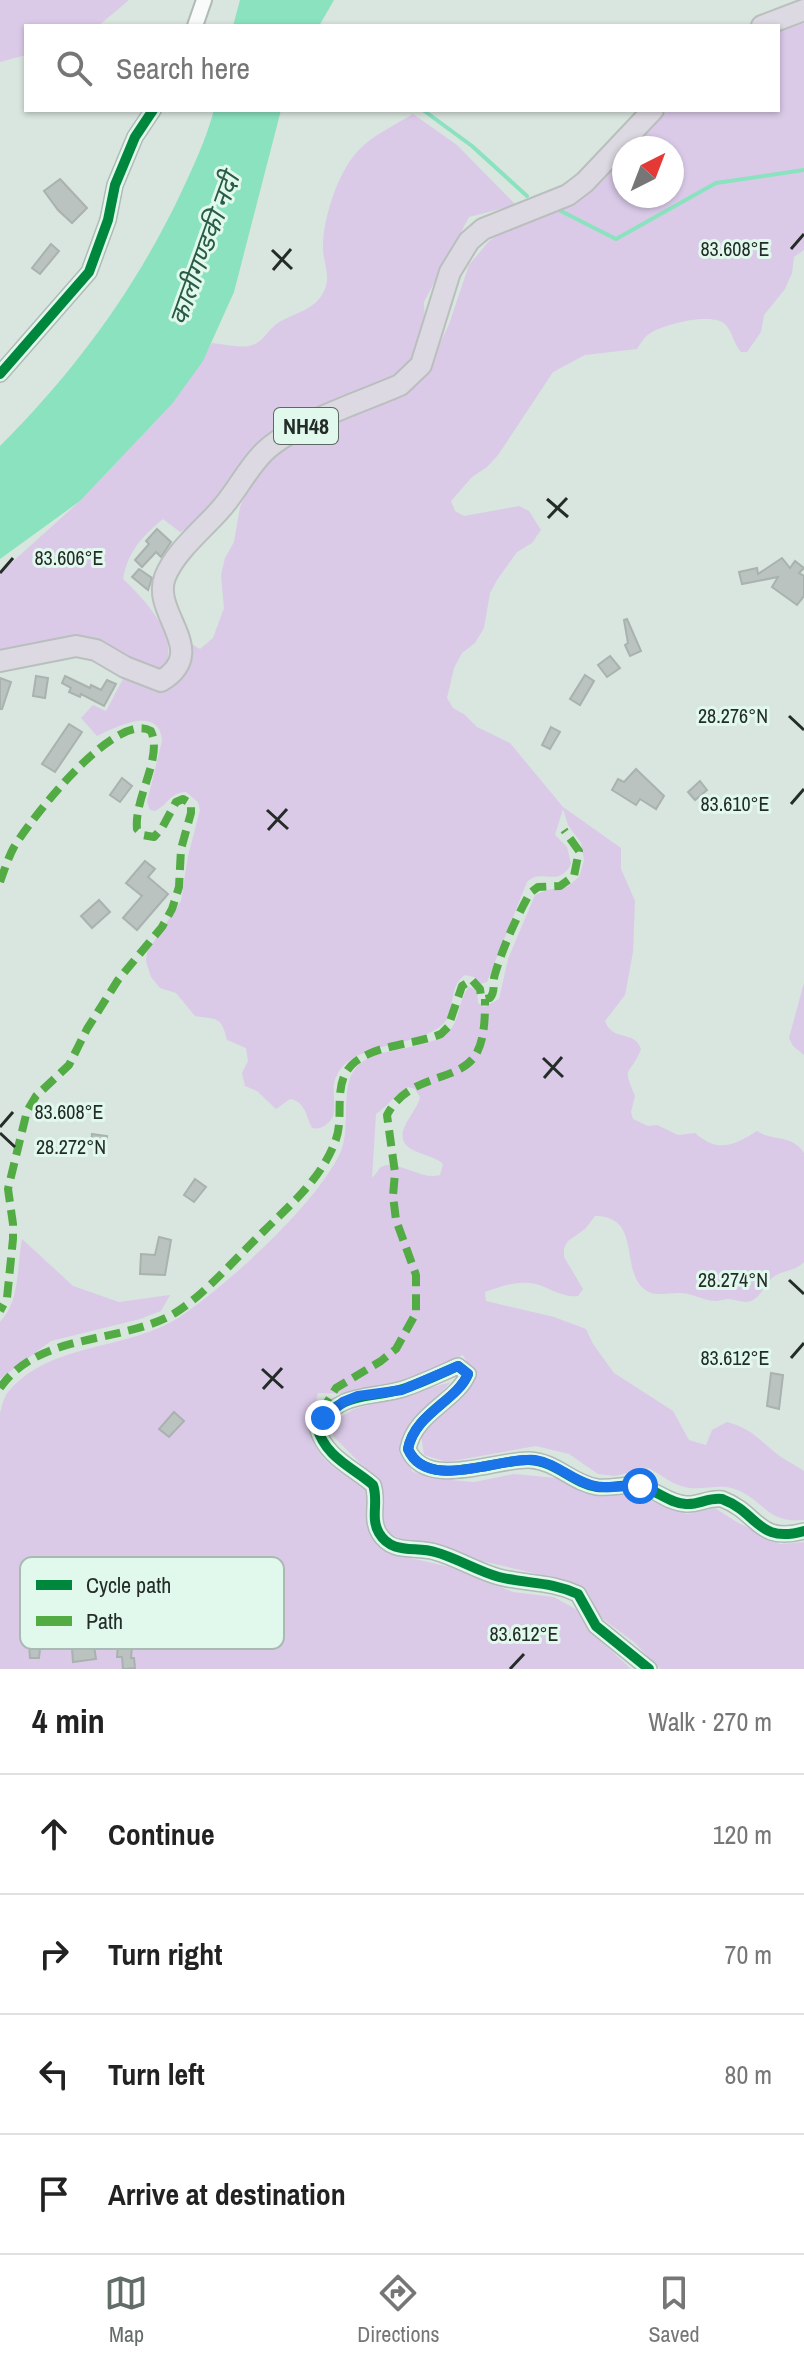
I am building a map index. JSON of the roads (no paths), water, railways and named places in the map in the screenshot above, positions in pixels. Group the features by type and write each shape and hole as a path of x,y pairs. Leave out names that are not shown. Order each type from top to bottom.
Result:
{"highway":[{"path":"767,24 804,10"},
{"name":"NH48","path":"0,661 76,646 96,650 125,667 161,681 172,674 179,664 180,641 164,603 162,588 166,574 181,552 223,507 264,452 285,436 400,385 413,375 427,351 450,272 469,241 483,229 568,195 585,182 651,112"}],"street":[{"path":"196,24 204,0"},
{"path":"0,374 89,272 108,220 115,185 135,137 152,112"},
{"path":"649,1669 596,1626 578,1594 538,1581 501,1578 439,1553 400,1549 385,1541 374,1520 373,1485 327,1448 317,1427 323,1418 343,1402 358,1396 402,1390 458,1366 468,1374 464,1382 432,1411 409,1442 408,1449 416,1462 440,1471 524,1460 542,1462 597,1487 640,1486 664,1499 682,1504 722,1499 772,1533 786,1536 804,1531"}],"water":[{"path":"240,0 334,0 320,24 234,24"},
{"name":"कालीगण्डकी नदी","path":"213,112 280,112 234,292 203,361 172,404 80,501 0,559 0,446 78,359 123,297 162,230 203,143"}],"waterway":[{"path":"426,112 472,146 527,196"},
{"path":"555,208 616,239 716,183 804,170"}]}
